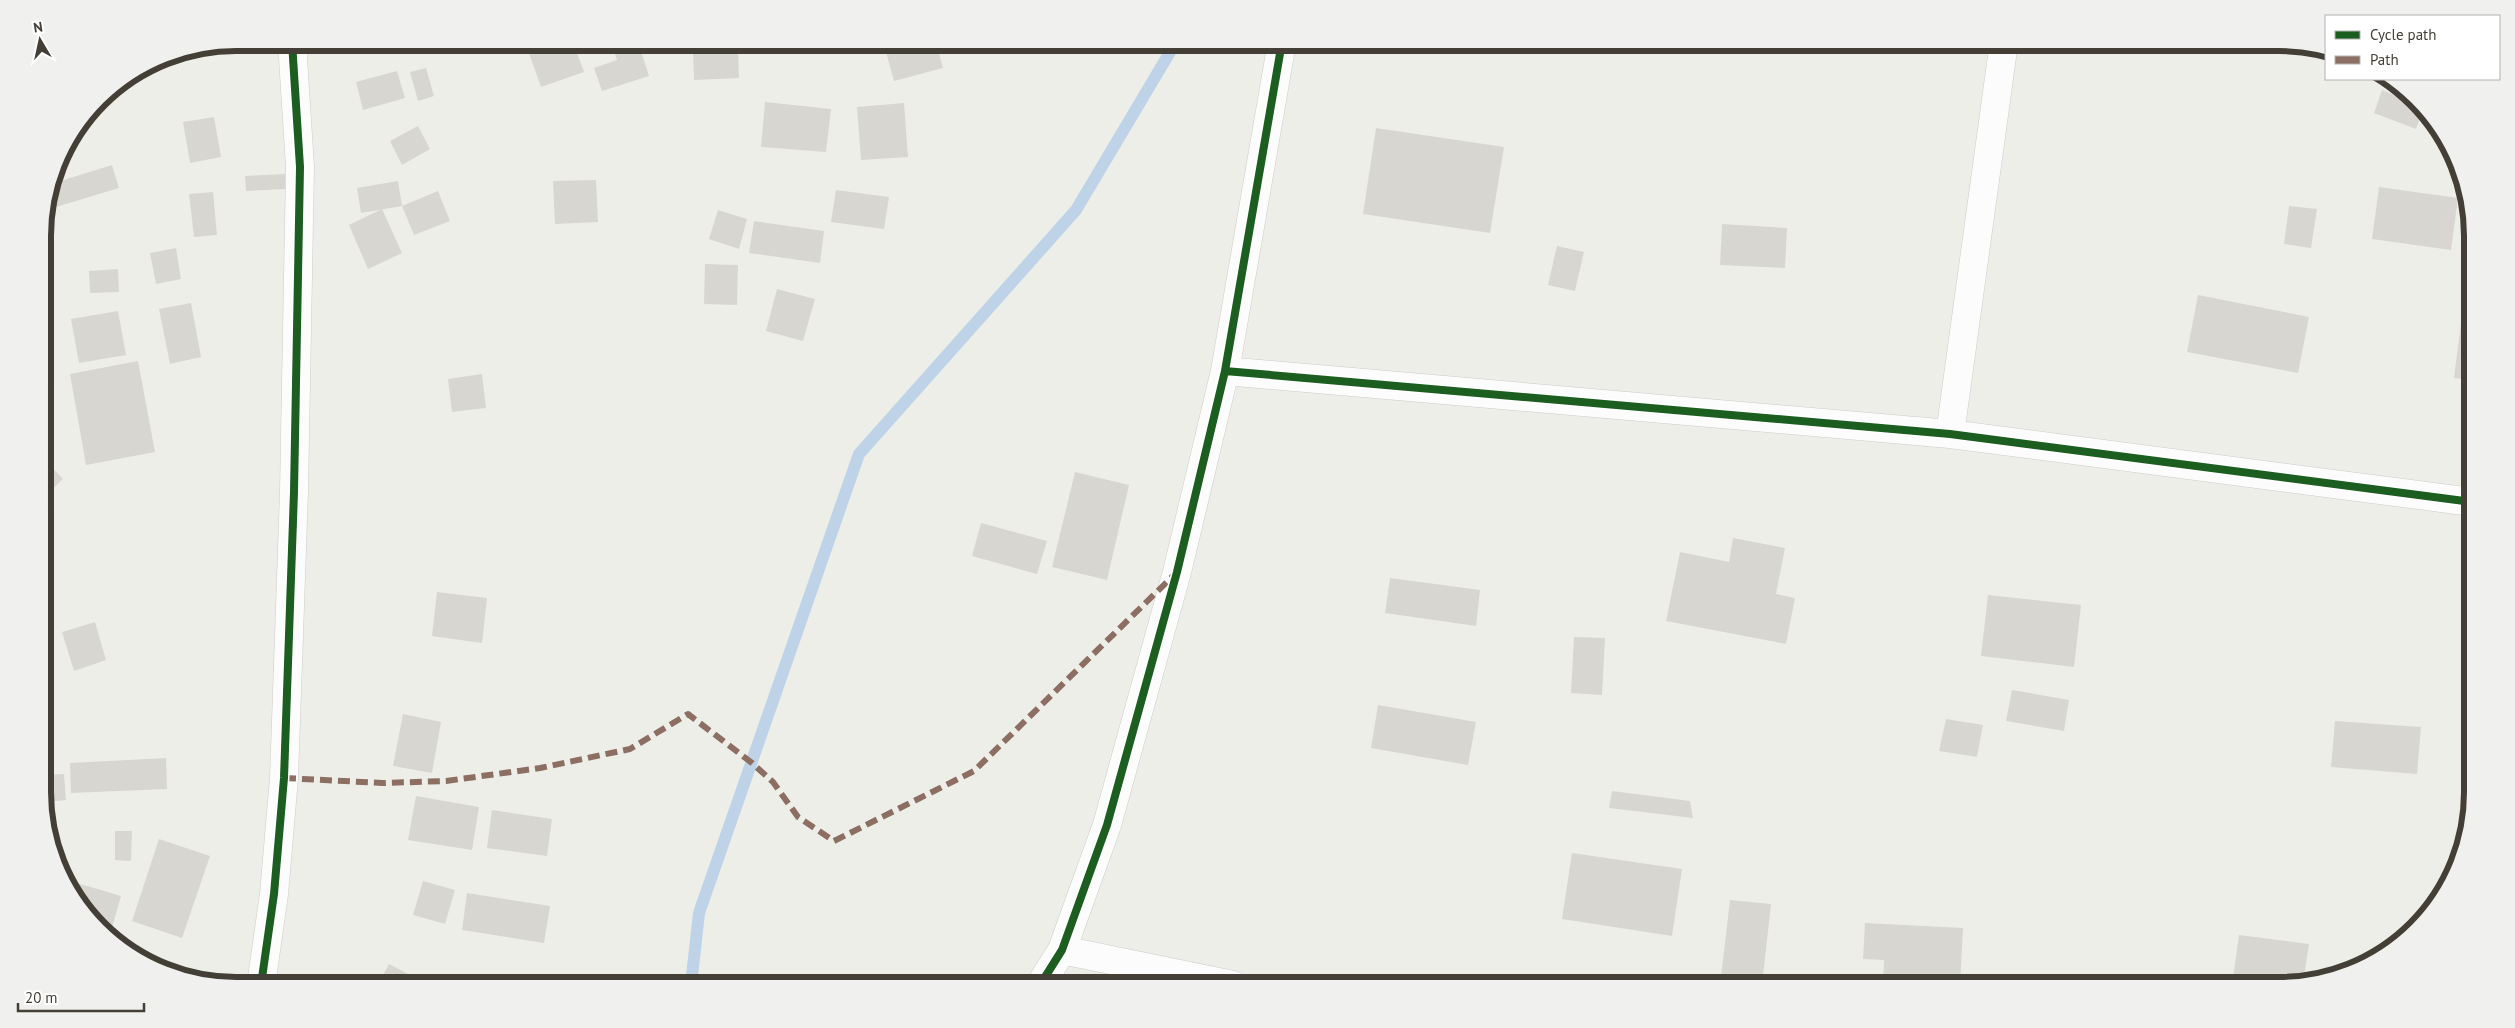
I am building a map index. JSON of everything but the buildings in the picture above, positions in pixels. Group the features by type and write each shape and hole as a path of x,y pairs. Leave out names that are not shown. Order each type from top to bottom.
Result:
{"street":[{"path":"262,977 274,894 285,768 294,492 300,166 293,51"},
{"path":"1045,977 1062,950 1107,825 1177,572 1225,371 1280,51"},
{"path":"1950,434 2003,51"},
{"path":"1225,371 1950,434 2464,501"},
{"path":"1062,950 1194,977"}],"waterway":[{"path":"692,977 699,913 859,454 1076,210 1171,51"}],"marked path":[{"path":"284,778 382,783 446,781 540,768 630,749 688,714 752,763 773,782 798,817 834,841 974,771 1174,575"}],"cycle path":[{"path":"262,977 274,894 284,778 294,492 300,167 293,51"},
{"path":"1045,977 1062,950 1107,825 1177,572 1225,371 1280,51"},
{"path":"1225,371 1950,434 2464,501"}]}
